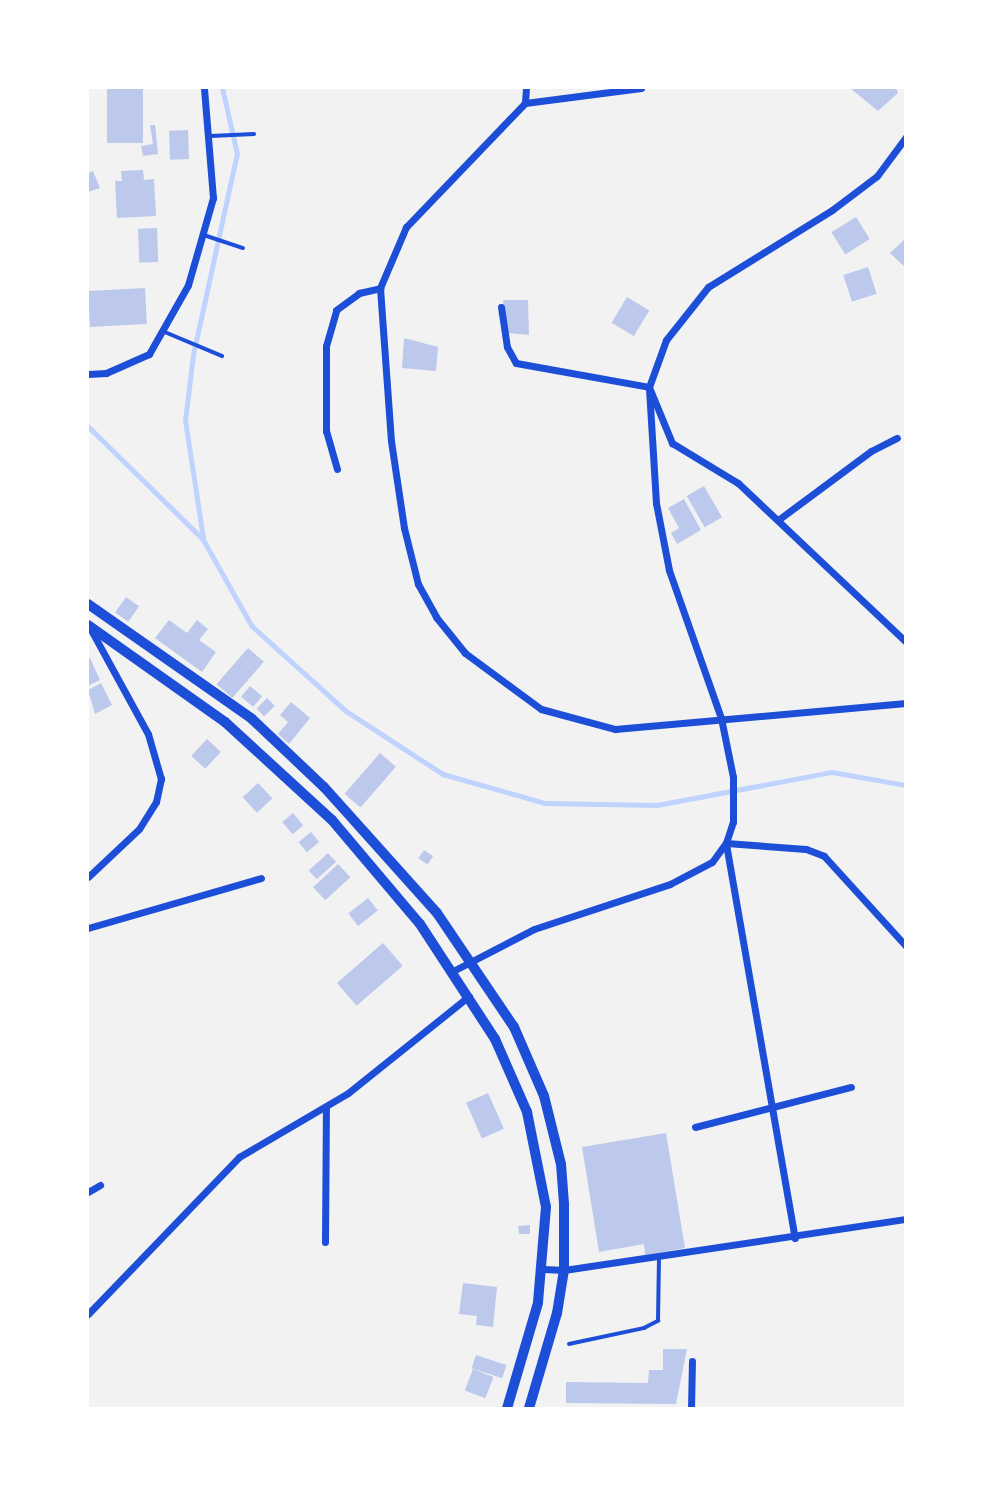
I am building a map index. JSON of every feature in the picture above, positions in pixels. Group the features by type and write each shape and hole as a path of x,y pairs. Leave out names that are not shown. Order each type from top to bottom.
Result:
{"main road":[{"path":"88,604 213,689 285,748 402,873 471,960 514,1027 544,1096 561,1164 564,1270 557,1313 529,1409"},
{"path":"88,625 214,714 278,768 358,849 453,971 511,1072 536,1142 545,1207 544,1269 507,1409"}],"street":[{"path":"88,374 131,364 149,354 165,332 188,285 206,237 212,198 211,136 204,88"},
{"path":"525,103 526,88"},
{"path":"641,88 525,103 406,227 380,288 391,441 404,528 418,584 436,617 465,653 541,709 615,729 905,703"},
{"path":"453,971 534,929 670,884 712,862 726,843 733,822 729,758 721,718 669,570 656,503 649,387 666,340 708,287 877,176 905,137"},
{"path":"337,469 326,431 326,346 336,310 359,293 380,288"},
{"path":"501,307 507,347 516,363 649,387"},
{"path":"649,387 672,443 738,483 905,642"},
{"path":"778,520 871,451 897,438"},
{"path":"88,625 148,734 161,779 156,802 139,829 88,877"},
{"path":"726,843 806,849 824,856 905,946"},
{"path":"726,843 775,1108 795,1238"},
{"path":"88,928 261,878"},
{"path":"88,1314 239,1157 326,1108 469,996"},
{"path":"695,1127 851,1087"},
{"path":"325,1242 326,1108"},
{"path":"88,1192 100,1185"},
{"path":"544,1269 564,1270 659,1257 905,1219"},
{"path":"691,1409 692,1361"}],"lane":[{"path":"211,136 254,134"},
{"path":"206,237 243,248"},
{"path":"165,332 222,356"},
{"path":"569,1344 658,1321 659,1257"}],"building":[{"path":"107,88 143,88 143,143 107,143"},
{"path":"850,88 896,88 898,93 878,111"},
{"path":"150,125 155,125 158,154 143,156 141,146 153,144"},
{"path":"188,130 189,159 170,160 169,131"},
{"path":"143,170 144,180 154,179 156,216 117,218 115,181 122,181 121,171"},
{"path":"93,171 100,188 88,192 88,173"},
{"path":"856,217 870,239 845,254 831,232"},
{"path":"157,228 158,262 139,263 138,229"},
{"path":"906,238 906,268 890,253"},
{"path":"868,267 877,294 852,302 843,275"},
{"path":"145,288 147,324 90,327 88,291"},
{"path":"627,297 649,310 634,336 612,323"},
{"path":"503,300 528,300 529,335 507,333"},
{"path":"404,338 438,347 436,371 402,368"},
{"path":"704,486 722,517 705,527 687,496"},
{"path":"684,499 701,530 677,544 671,533 679,528 668,508"},
{"path":"126,597 139,606 128,622 115,613"},
{"path":"169,620 187,633 197,620 208,629 199,640 216,652 202,672 155,638"},
{"path":"248,648 264,662 232,698 217,684"},
{"path":"90,658 100,680 88,686 88,659"},
{"path":"101,683 112,705 95,714 88,690"},
{"path":"250,686 262,696 253,707 241,697"},
{"path":"267,698 275,706 264,716 256,709"},
{"path":"291,702 310,718 289,744 278,734 288,722 280,715"},
{"path":"207,739 221,752 205,769 191,756"},
{"path":"380,753 396,767 360,808 345,794"},
{"path":"258,783 272,798 257,813 243,797"},
{"path":"293,813 303,825 293,834 282,822"},
{"path":"311,832 319,842 307,852 299,842"},
{"path":"424,850 433,856 428,864 418,858"},
{"path":"328,853 336,862 317,879 309,870"},
{"path":"338,864 350,877 325,900 313,887"},
{"path":"368,898 378,911 358,926 348,913"},
{"path":"383,943 403,966 357,1006 337,983"},
{"path":"488,1093 504,1129 482,1138 466,1103"},
{"path":"666,1133 685,1248 645,1255 644,1244 599,1252 582,1147"},
{"path":"530,1225 530,1234 519,1234 518,1226"},
{"path":"463,1283 497,1287 493,1327 476,1325 477,1316 459,1314"},
{"path":"663,1349 687,1349 676,1404 566,1403 566,1382 648,1383 649,1370 663,1370"},
{"path":"476,1355 506,1365 502,1378 472,1368"},
{"path":"473,1369 494,1377 485,1398 465,1390"}],"waterway":[{"path":"203,538 185,421 193,355 237,154 222,88"},
{"path":"88,426 203,539 252,626 346,711 443,774 545,803 657,805 832,772 906,785"}]}
